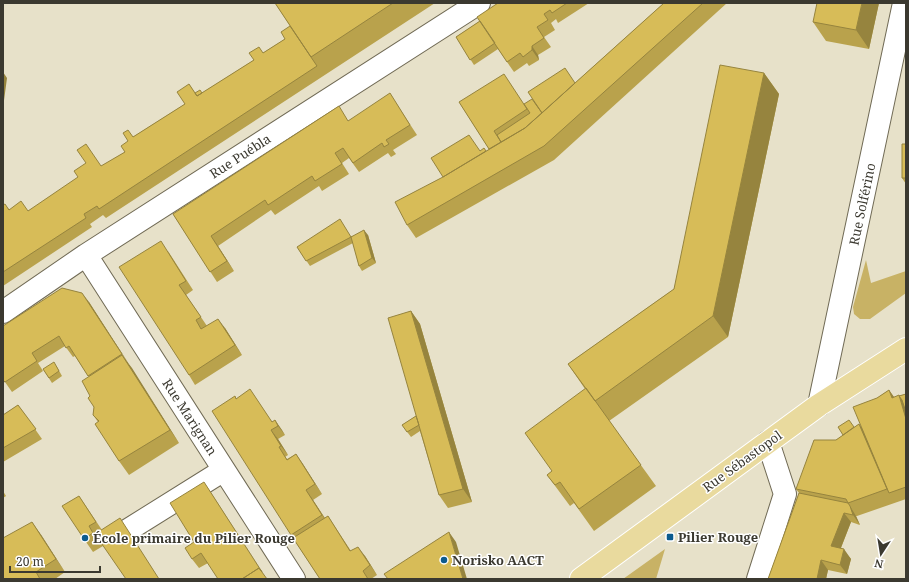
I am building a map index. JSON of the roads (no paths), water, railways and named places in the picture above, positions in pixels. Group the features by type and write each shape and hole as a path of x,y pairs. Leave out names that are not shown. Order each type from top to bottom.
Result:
{"main road":[{"name":"Rue Sébastopol","path":"580,579 819,405 906,349"}],"street":[{"name":"Rue Puébla","path":"3,312 86,255 479,3"},
{"name":"Rue Solférino","path":"819,405 904,3"},
{"name":"Rue Marignan","path":"86,255 294,579"},
{"path":"758,579 785,494 768,442"},
{"path":"128,530 224,470"}],"place":[{"name":"Pilier Rouge","path":"670,537"},
{"name":"École primaire du Pilier Rouge","path":"85,538"},
{"name":"Norisko AACT","path":"444,560"}]}
